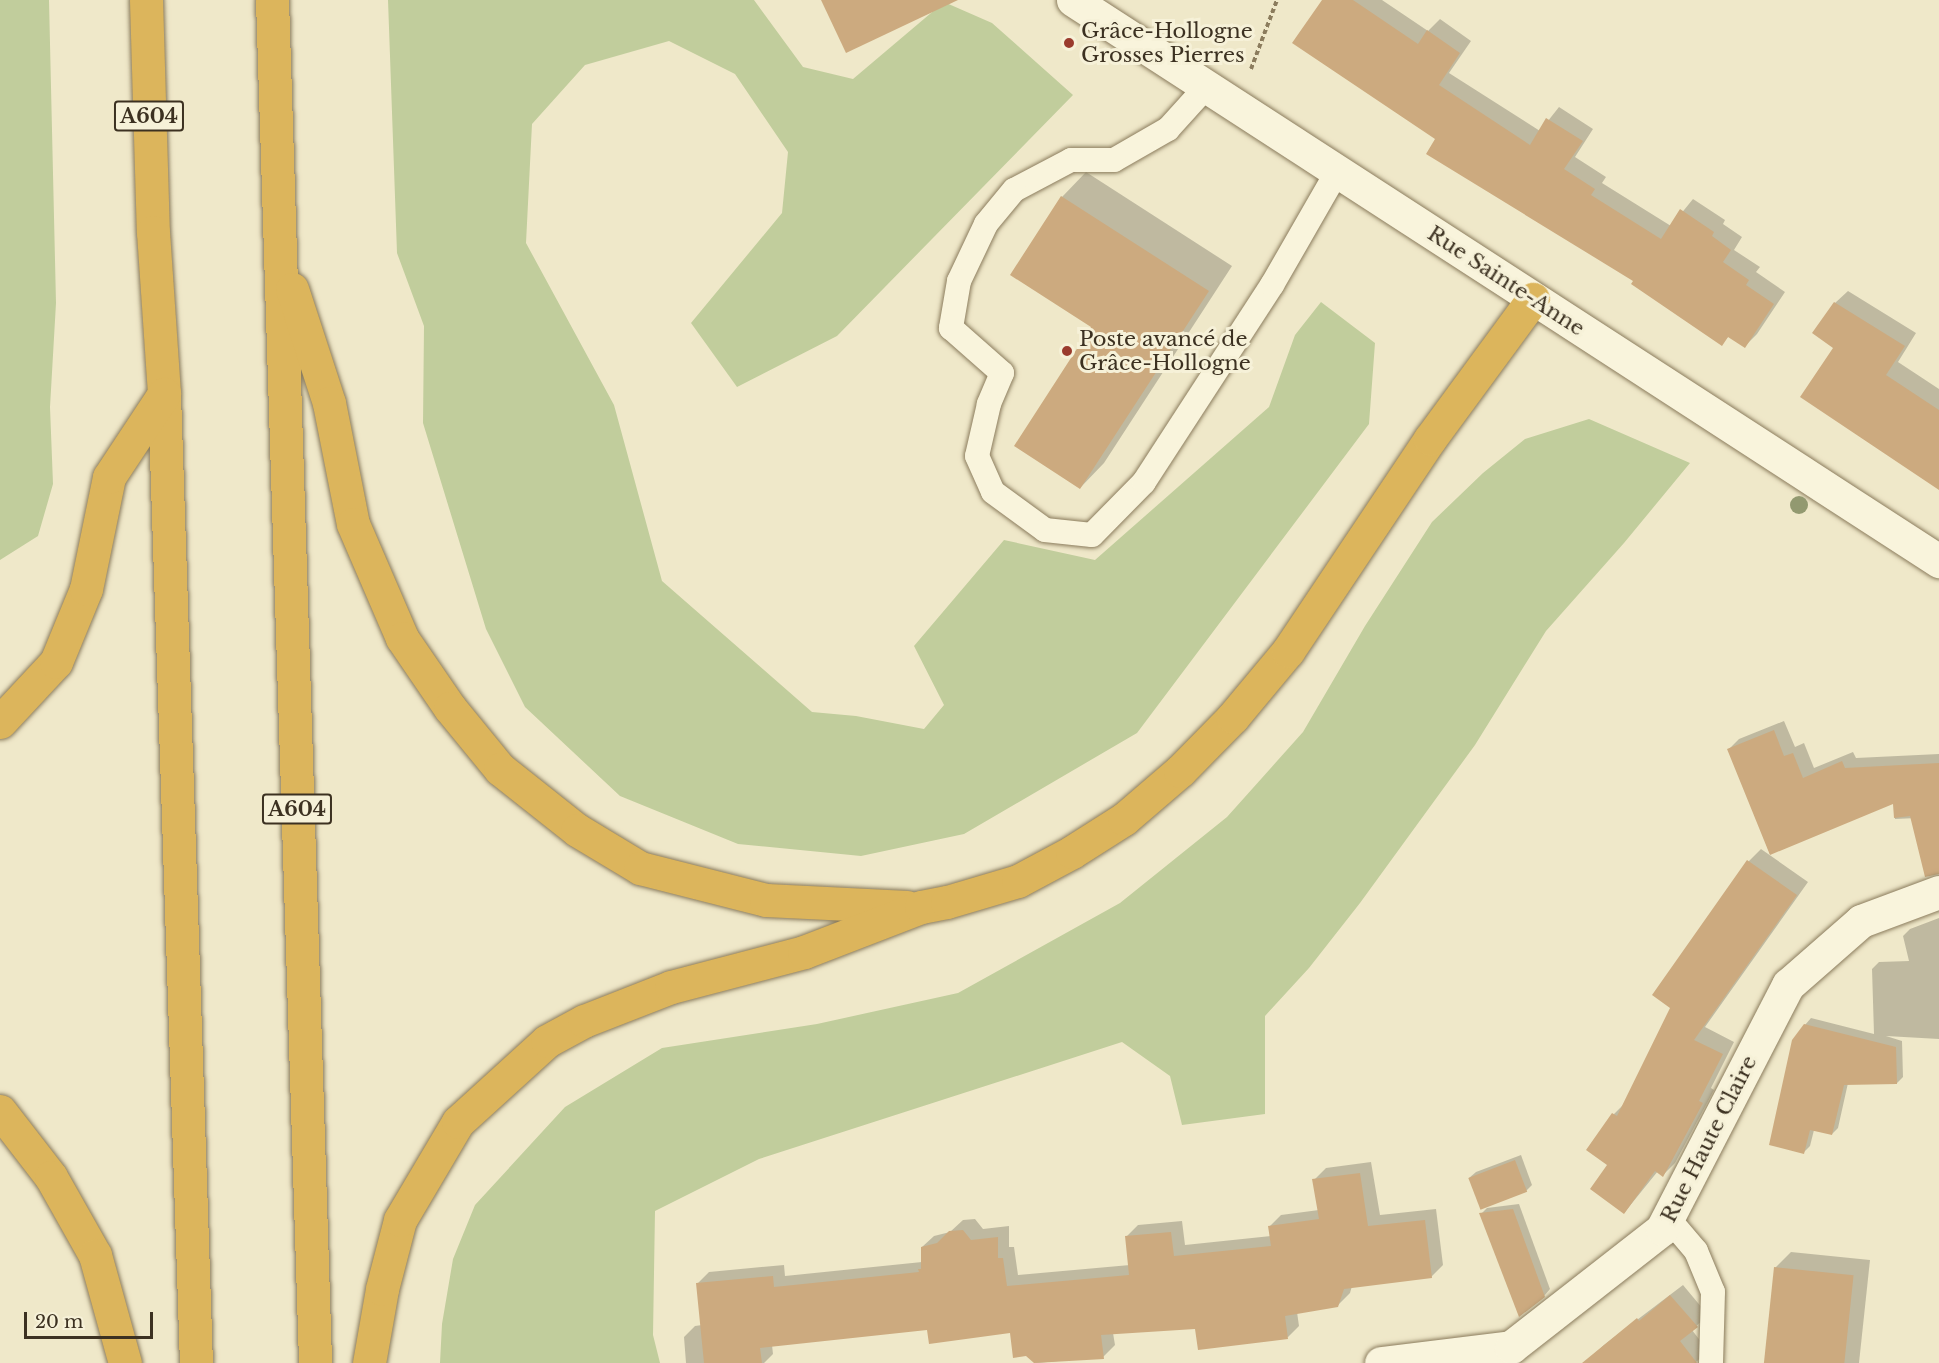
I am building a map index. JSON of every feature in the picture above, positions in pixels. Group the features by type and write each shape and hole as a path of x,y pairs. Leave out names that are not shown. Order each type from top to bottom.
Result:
{"highway":[{"name":"A604","path":"146,0 153,232 164,394 196,1363"},
{"name":"A604","path":"272,0 315,1363"},
{"path":"280,240 329,403 357,534 402,638 450,708 500,770 577,830 640,868 766,900 921,907 947,903 1018,880 1072,852 1124,819 1180,771 1233,717 1288,651 1430,440 1533,299"},
{"path":"0,722 56,662 86,589 109,477 164,394"},
{"path":"369,1363 382,1289 400,1220 458,1122 547,1041 584,1021 671,987 804,952 921,907"},
{"path":"0,1112 51,1177 95,1255 125,1363"}],"main road":[{"name":"Rue Sainte-Anne","path":"1073,0 1939,561"},
{"name":"Rue Haute Claire","path":"1381,1363 1511,1347 1662,1229 1788,985 1861,921 1939,892"}],"lane":[{"path":"1206,87 1168,129 1114,160 1071,160 1014,190 986,224 959,281 951,328 1002,373 989,404 977,456 993,492 1045,530 1092,535 1144,482 1272,285 1337,172"},
{"path":"1668,1218 1696,1251 1713,1292 1711,1363"}],"path":[{"path":"1234,105 1277,0"}],"green space":[{"path":"0,0 49,0 56,303 50,407 53,484 38,536 0,560"},
{"path":"388,0 754,0 803,67 853,79 944,2 992,23 1073,95 837,336 737,387 691,323 782,213 788,152 735,74 669,41 585,65 532,124 526,243 614,405 662,581 812,712 856,716 924,729 944,705 914,646 1004,540 1095,560 1269,407 1295,335 1321,302 1375,343 1369,424 1137,733 964,834 861,856 738,844 620,796 525,707 486,629 423,423 424,326 397,253"},
{"path":"1589,419 1690,463 1624,543 1546,631 1475,745 1360,903 1309,968 1265,1016 1265,1114 1182,1125 1170,1076 1122,1042 759,1159 655,1211 653,1335 660,1363 440,1363 442,1324 453,1259 475,1205 565,1107 662,1048 817,1024 958,993 1120,903 1227,817 1303,732 1365,626 1432,522 1483,473 1525,439"}],"building":[{"path":"821,0 958,0 846,53"},
{"path":"1322,0 1353,0 1418,44 1427,30 1460,53 1439,85 1530,145 1546,118 1583,141 1564,169 1595,189 1591,195 1661,239 1680,209 1714,232 1712,236 1731,250 1723,262 1749,280 1746,285 1774,304 1745,348 1728,337 1722,346 1631,284 1633,281 1426,154 1435,139 1292,43"},
{"path":"1061,196 1209,291 1080,489 1014,446 1091,327 1010,275"},
{"path":"1834,302 1905,346 1886,375 1939,410 1939,490 1800,397 1833,348 1812,333"},
{"path":"1774,730 1784,756 1793,753 1803,778 1842,761 1845,768 1939,763 1939,874 1925,877 1910,816 1894,818 1893,804 1770,855 1727,749"},
{"path":"1747,860 1797,895 1694,1040 1723,1054 1699,1101 1703,1103 1663,1177 1655,1171 1624,1214 1590,1189 1607,1165 1586,1150 1612,1113 1617,1116 1670,1008 1652,995"},
{"path":"1804,1024 1896,1047 1897,1084 1844,1085 1832,1135 1810,1130 1804,1154 1769,1145 1792,1040"},
{"path":"1515,1160 1527,1192 1481,1210 1468,1178"},
{"path":"1360,1173 1368,1226 1425,1220 1432,1278 1344,1289 1338,1307 1285,1316 1288,1339 1198,1350 1195,1329 1101,1335 1104,1359 1034,1363 1026,1356 1013,1358 1010,1333 929,1344 927,1330 760,1348 762,1363 704,1363 696,1283 773,1276 774,1287 919,1272 921,1247 937,1243 949,1231 963,1230 971,1240 998,1237 998,1258 1003,1258 1007,1286 1129,1275 1125,1236 1171,1232 1174,1256 1271,1246 1268,1226 1319,1219 1312,1179"},
{"path":"1513,1209 1545,1297 1519,1317 1479,1213"},
{"path":"1774,1267 1854,1275 1844,1363 1764,1363"},
{"path":"1670,1295 1698,1327 1680,1341 1697,1363 1582,1363 1637,1318 1639,1321"}],"place":[{"name":"Grâce-Hollogne Grosses Pierres","path":"1069,43"},
{"name":"Poste avancé de Grâce-Hollogne","path":"1067,351"}]}
